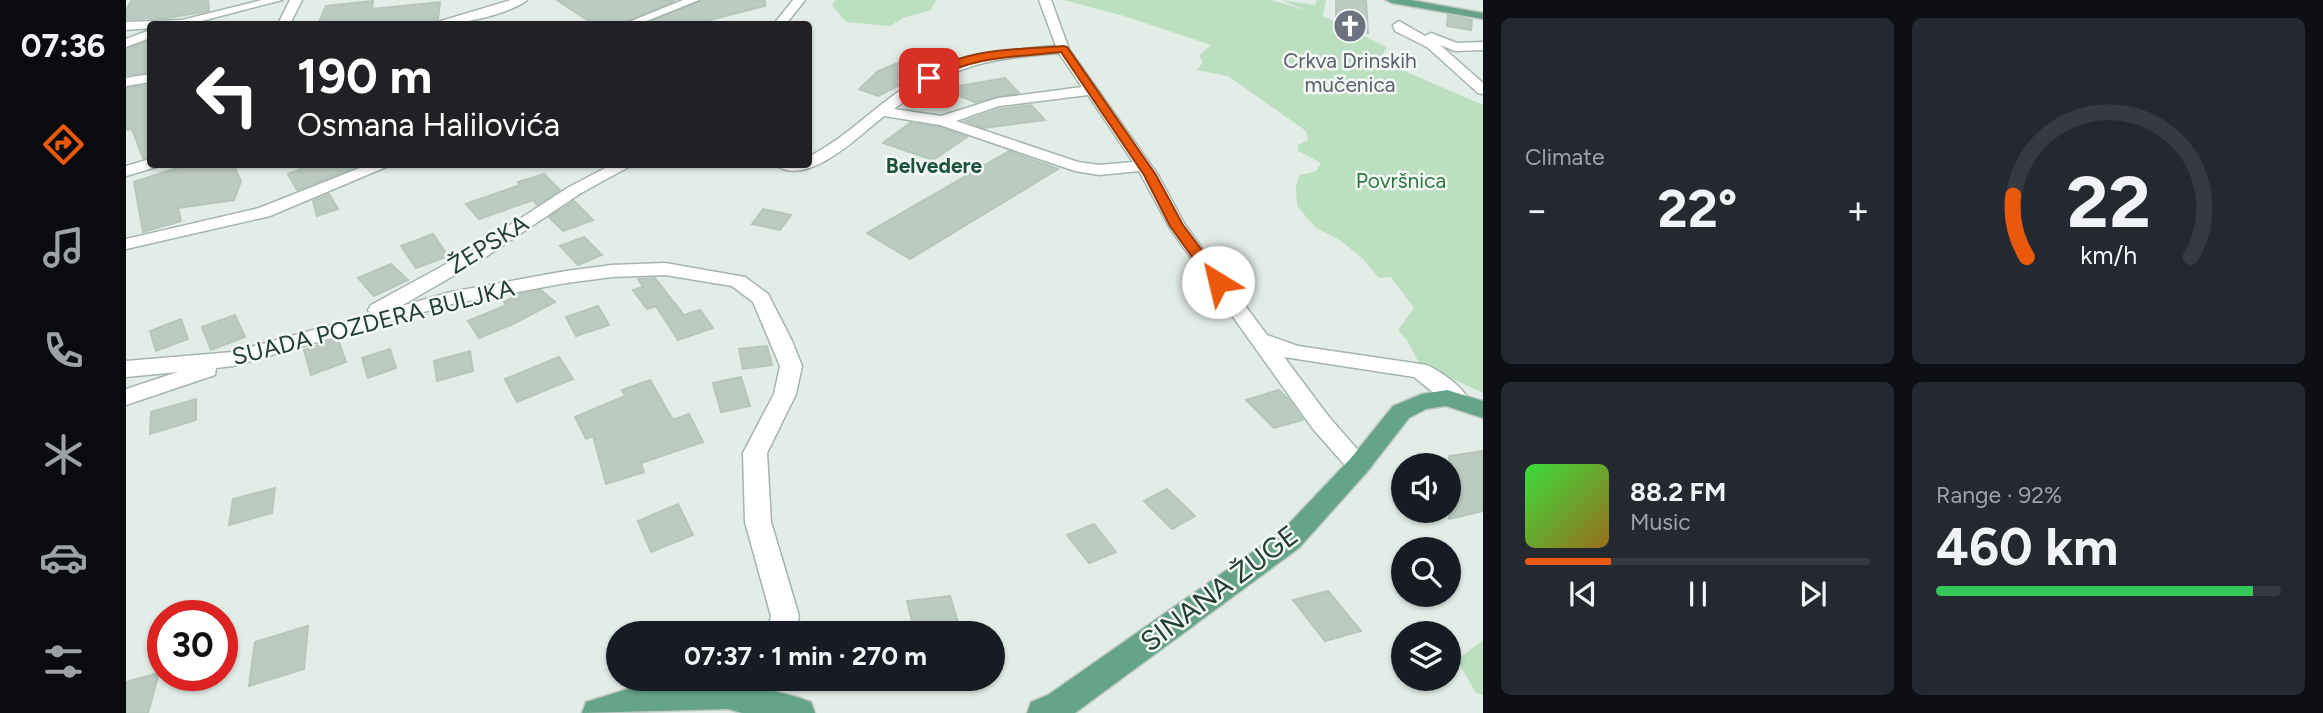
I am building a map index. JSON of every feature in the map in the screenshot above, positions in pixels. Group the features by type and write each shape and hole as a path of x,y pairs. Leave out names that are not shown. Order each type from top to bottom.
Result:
{"main road":[{"path":"1392,0 1483,16"},
{"name":"SINANA ŽUGE","path":"1042,713 1059,706 1290,540 1359,465 1401,412 1412,405 1436,398 1457,399 1483,410"},
{"path":"597,713 648,698 706,691"},
{"path":"748,691 800,713"}],"street":[{"path":"193,21 276,0"},
{"path":"286,21 296,0"},
{"path":"450,21 493,11 521,0"},
{"path":"638,21 693,0"},
{"path":"782,21 799,0"},
{"path":"1045,0 1063,49 1144,166 1177,226 1321,423 1359,465"},
{"path":"1483,46 1455,47 1394,23 1443,53 1483,90"},
{"path":"126,26 147,25"},
{"path":"126,43 147,35"},
{"path":"812,161 836,149 918,84 954,64 1008,53 1063,49"},
{"path":"126,82 147,78"},
{"path":"943,121 975,107 1006,99 1093,90"},
{"path":"881,111 943,121 1075,166 1099,170 1144,166"},
{"path":"126,171 147,165"},
{"path":"126,244 264,212 374,168"},
{"name":"ŽEPSKA","path":"350,325 478,254 575,190 618,168"},
{"name":"SUADA POZDERA BULJKA","path":"126,369 233,359 464,296 612,271 665,269 738,281 750,287 761,298 791,366 785,394 755,453 758,522 785,616 784,621"},
{"path":"1260,339 1295,353 1419,370 1432,377 1457,399"},
{"path":"126,397 233,359"}],"green space":[{"path":"836,0 936,0 931,10 903,18 890,26 846,22 832,5"},
{"name":"Površnica","path":"1064,0 1272,0 1307,11 1281,0 1315,5 1317,0 1326,0 1323,16 1387,47 1379,60 1483,105 1483,393 1419,363 1407,340 1398,330 1414,308 1391,277 1379,278 1363,259 1341,241 1315,227 1297,206 1296,185 1300,175 1316,171 1321,163 1298,151 1298,145 1308,140 1306,131 1228,76 1197,70 1203,62 1199,56 1211,45 1124,16"},
{"path":"1483,640 1483,695 1476,693 1461,667 1461,657"}],"building":[{"path":"132,0 208,0 209,11 167,18 126,19 126,10"},
{"path":"557,0 676,0 628,21 588,21"},
{"path":"702,0 765,0 765,6 706,21 652,21"},
{"path":"1336,0 1366,0 1368,33 1336,28"},
{"path":"373,1 372,9 440,2 438,19 434,21 319,21 326,6"},
{"path":"1448,15 1472,20 1471,30 1447,26"},
{"path":"147,42 147,72 126,75 126,49"},
{"path":"929,50 952,59 878,96 859,89 878,71"},
{"path":"1005,78 1019,93 975,102 941,89"},
{"path":"147,85 147,157 143,158 132,129 126,130 126,88"},
{"path":"1031,105 1045,120 984,128 965,121 1000,109"},
{"path":"910,123 939,127 967,137 933,160 883,143"},
{"path":"1009,151 1058,169 910,259 867,233"},
{"path":"177,168 235,168 241,181 234,200 178,208 181,221 143,232 134,182"},
{"path":"303,168 353,168 297,190 288,174"},
{"path":"544,174 560,190 537,205 533,200 479,219 466,204 520,185 518,182"},
{"path":"329,194 338,209 317,216 313,201"},
{"path":"574,201 593,220 563,231 549,217"},
{"path":"763,209 791,215 780,230 752,224"},
{"path":"433,234 448,256 416,268 401,246"},
{"path":"584,237 602,255 578,265 560,246"},
{"path":"391,264 408,280 374,296 358,278"},
{"path":"655,278 684,315 700,310 713,328 678,340 656,306 647,309 633,290 643,287 638,279"},
{"path":"541,290 555,302 511,325 479,338 468,321 507,305 504,302 519,294"},
{"path":"598,306 609,325 576,336 566,317"},
{"path":"235,315 245,337 211,350 202,327"},
{"path":"181,319 188,339 156,351 150,331"},
{"path":"338,339 346,362 311,375 304,350"},
{"path":"767,346 772,365 743,369 739,349"},
{"path":"390,349 396,368 368,378 362,358"},
{"path":"470,351 473,371 437,381 434,361"},
{"path":"559,357 573,379 517,402 505,379"},
{"path":"741,377 750,406 721,412 713,383"},
{"path":"650,380 673,420 689,414 703,442 641,463 644,472 606,484 593,436 586,439 575,417 625,396 622,390"},
{"path":"1279,390 1303,420 1274,428 1246,400"},
{"path":"196,399 196,420 150,434 151,412"},
{"path":"1483,451 1483,511 1461,516 1461,454"},
{"path":"275,488 272,513 229,525 233,499"},
{"path":"1167,489 1195,516 1172,529 1144,501"},
{"path":"678,504 693,535 651,552 638,521"},
{"path":"1094,524 1116,552 1089,563 1067,535"},
{"path":"1328,591 1361,631 1325,641 1293,600"},
{"path":"950,596 958,621 912,621 907,601"},
{"path":"308,626 304,669 249,686 255,642"},
{"path":"147,676 147,691 154,691 148,713 126,713 126,682"}],"place":[{"name":"Crkva Drinskih mučenica","path":"1350,26"}],"district":[{"name":"Belvedere","path":"934,165"}],"route":[{"path":"929,78 946,67 975,58 1063,49 1150,175 1177,226 1218,282"}]}
